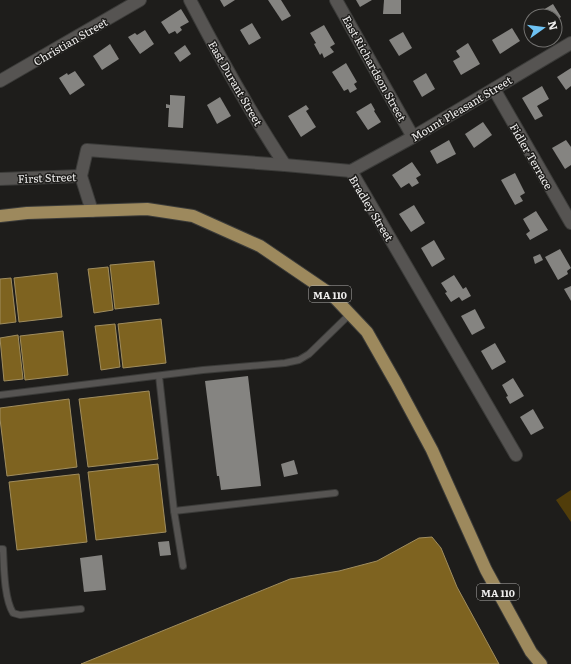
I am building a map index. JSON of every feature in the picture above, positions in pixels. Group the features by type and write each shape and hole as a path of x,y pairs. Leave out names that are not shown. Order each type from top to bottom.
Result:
{"main road":[{"name":"MA 110","path":"0,216 28,213 147,209 193,216 260,246 332,295 366,332 396,383 432,450 486,570 531,652 541,664"}],"street":[{"name":"Christian Street","path":"0,81 140,0"},
{"name":"East Durant Street","path":"190,0 253,114 285,165"},
{"name":"East Richardson Street","path":"336,0 413,137"},
{"name":"Mount Pleasant Street","path":"351,172 571,43"},
{"name":"Fidler Terrace","path":"494,89 571,222"},
{"name":"Bradley Street","path":"81,176 87,150 285,165 351,172 516,455"},
{"name":"First Street","path":"0,178 81,176 92,211"}],"lane":[{"path":"0,395 203,370 285,363 299,360 309,354 350,314"},
{"path":"159,376 174,511 183,566"},
{"path":"174,511 335,493"},
{"path":"0,549 3,549 7,596 9,606 13,613 20,615 81,609"}],"shaded area":[{"path":"154,261 159,304 115,309 110,265"},
{"path":"108,267 113,310 94,313 88,269"},
{"path":"57,273 62,317 19,322 14,278"},
{"path":"11,278 16,322 0,324 0,279"},
{"path":"161,319 166,363 123,368 118,324"},
{"path":"115,324 120,367 101,370 95,326"},
{"path":"63,331 68,375 25,380 20,336"},
{"path":"18,335 23,379 4,381 0,338"},
{"path":"149,391 158,459 88,467 79,399"},
{"path":"69,399 77,467 7,476 0,408"},
{"path":"158,464 166,532 96,540 88,472"},
{"path":"79,474 87,542 17,550 9,482"},
{"path":"571,490 571,522 556,500"},
{"path":"432,537 441,548 457,587 499,664 81,664 290,579 339,571 377,561 419,538"}],"building":[{"path":"220,0 235,0 224,7"},
{"path":"268,0 281,0 291,16 282,21"},
{"path":"356,0 372,0 360,7"},
{"path":"384,0 401,0 401,14 383,14"},
{"path":"553,4 555,8 546,8"},
{"path":"181,9 189,22 180,27 182,30 177,34 175,31 169,34 161,22"},
{"path":"252,23 261,38 249,45 240,30"},
{"path":"324,25 335,44 330,47 334,52 324,58 322,53 320,55 314,44 316,43 310,33"},
{"path":"512,28 520,41 500,54 492,40"},
{"path":"145,30 154,44 140,54 128,37 135,33 137,35"},
{"path":"403,32 412,48 399,56 389,40"},
{"path":"468,43 480,64 461,75 453,61 460,57 456,51"},
{"path":"110,44 119,59 102,70 93,56"},
{"path":"185,45 191,54 180,62 174,53"},
{"path":"346,63 357,82 354,84 357,89 350,93 348,89 344,91 332,72"},
{"path":"571,68 571,86 566,90 557,77"},
{"path":"75,71 85,85 70,95 59,78 67,73 68,75"},
{"path":"426,73 435,89 422,97 413,81"},
{"path":"542,86 549,99 537,106 543,116 535,120 522,98"},
{"path":"170,95 185,96 183,128 168,127 169,108 166,108 166,104 170,105"},
{"path":"220,97 231,116 217,124 207,105"},
{"path":"371,103 381,122 368,130 356,112"},
{"path":"306,105 309,109 306,111 316,127 301,137 288,116"},
{"path":"483,122 492,135 474,148 465,134"},
{"path":"449,140 456,154 437,164 430,151"},
{"path":"566,140 571,147 571,165 565,169 552,148"},
{"path":"412,162 421,175 416,178 419,183 412,187 409,183 401,188 392,175"},
{"path":"515,173 525,193 520,196 523,201 515,205 501,180"},
{"path":"414,205 425,223 411,232 399,214"},
{"path":"536,211 548,230 530,240 526,234 530,231 523,219"},
{"path":"434,240 445,259 432,267 421,248"},
{"path":"560,249 571,268 567,271 568,274 558,280 545,257"},
{"path":"540,254 543,260 535,264 533,257"},
{"path":"454,275 463,289 466,287 471,296 462,301 459,297 451,302 441,283"},
{"path":"571,286 571,301 564,289"},
{"path":"475,309 485,328 472,335 461,316"},
{"path":"495,343 506,362 492,370 481,351"},
{"path":"248,376 261,486 221,490 219,476 217,476 205,381"},
{"path":"513,378 524,396 510,404 506,397 508,396 502,385"},
{"path":"533,409 544,428 531,435 520,417"},
{"path":"294,460 298,474 284,477 281,464"},
{"path":"169,541 171,555 160,556 158,542"},
{"path":"102,555 106,590 84,592 80,558"}]}
